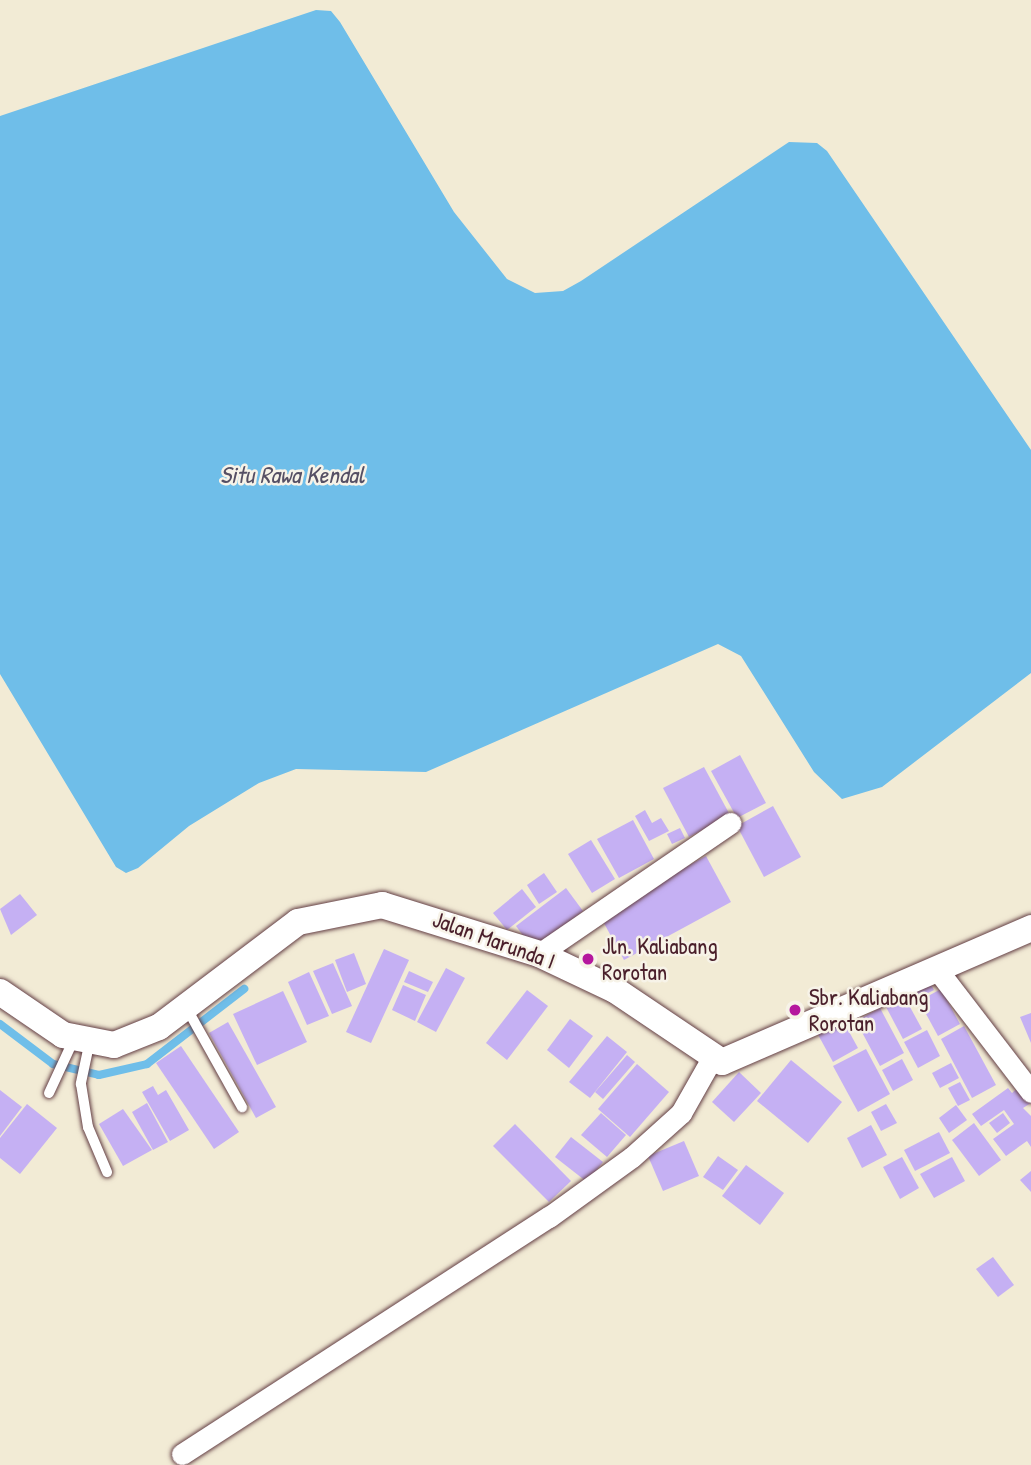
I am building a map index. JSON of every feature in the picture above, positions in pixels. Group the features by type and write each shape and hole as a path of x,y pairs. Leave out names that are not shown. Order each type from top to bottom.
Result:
{"street":[{"path":"539,954 730,823"},
{"name":"Jalan Marunda I","path":"79,1051 138,1039 190,1014 298,922 355,905 414,911 539,954 615,990 711,1060"},
{"path":"182,1454 549,1217 681,1113 702,1086 711,1060 741,1056 939,972 1031,928"},
{"path":"939,972 1031,1092"},
{"path":"0,992 79,1051"}],"lane":[{"path":"190,1014 242,1107"},
{"path":"48,1093 79,1051"},
{"path":"79,1051 88,1127 107,1172"}],"water":[{"name":"Situ Rawa Kendal","path":"316,10 331,11 340,22 454,212 507,279 535,293 563,291 581,281 789,142 817,143 827,151 1031,450 1031,673 882,787 842,799 814,772 741,656 718,644 426,772 296,769 259,783 189,826 138,868 126,873 116,867 0,674 0,116"}],"building":[{"path":"740,755 766,803 737,818 711,771"},
{"path":"704,767 730,815 689,837 663,788"},
{"path":"773,806 801,857 764,877 737,826"},
{"path":"645,810 652,823 661,818 669,831 649,841 635,816"},
{"path":"633,820 654,859 619,878 597,839"},
{"path":"680,828 685,838 672,844 667,834"},
{"path":"591,840 615,879 592,893 568,854"},
{"path":"706,856 731,902 624,960 599,914"},
{"path":"544,873 557,892 539,904 527,885"},
{"path":"566,888 583,911 533,949 516,926"},
{"path":"522,889 536,907 507,930 493,913"},
{"path":"20,894 37,915 11,935 0,909"},
{"path":"384,949 409,960 371,1043 346,1032"},
{"path":"354,953 366,984 347,992 335,960"},
{"path":"333,963 352,1006 332,1014 313,971"},
{"path":"446,968 465,978 436,1032 417,1022"},
{"path":"409,971 433,982 428,992 404,982"},
{"path":"309,972 329,1016 307,1025 288,982"},
{"path":"927,978 934,990 912,1001 906,990"},
{"path":"403,985 426,995 415,1021 392,1010"},
{"path":"941,989 960,1024 938,1036 919,1001"},
{"path":"527,990 548,1006 507,1060 486,1043"},
{"path":"283,991 307,1042 257,1065 233,1014"},
{"path":"904,996 922,1029 903,1039 885,1005"},
{"path":"880,1008 904,1053 880,1066 856,1021"},
{"path":"1031,1013 1031,1043 1020,1017"},
{"path":"841,1017 858,1048 833,1062 816,1031"},
{"path":"570,1019 593,1036 569,1068 547,1050"},
{"path":"228,1022 276,1107 256,1118 209,1033"},
{"path":"964,1026 996,1085 972,1098 941,1039"},
{"path":"927,1030 940,1056 918,1068 904,1042"},
{"path":"607,1036 627,1052 590,1098 569,1082"},
{"path":"181,1046 239,1132 214,1149 156,1063"},
{"path":"866,1049 890,1094 858,1112 833,1066"},
{"path":"627,1055 635,1062 603,1099 595,1092"},
{"path":"902,1059 913,1080 893,1091 882,1070"},
{"path":"791,1060 842,1102 808,1143 757,1101"},
{"path":"951,1063 959,1078 940,1088 932,1073"},
{"path":"637,1064 669,1092 630,1137 598,1109"},
{"path":"739,1072 761,1093 734,1122 712,1102"},
{"path":"960,1082 970,1100 958,1106 948,1088"},
{"path":"153,1086 158,1095 166,1090 189,1130 170,1141 142,1092"},
{"path":"1019,1087 1031,1103 1023,1108 1031,1116 1031,1147 1027,1141 1006,1156 993,1139 1014,1124 1004,1110 981,1126 972,1114 1008,1088 1012,1093"},
{"path":"0,1090 22,1107 0,1136"},
{"path":"147,1103 168,1142 153,1150 132,1112"},
{"path":"27,1104 57,1128 20,1174 0,1158 0,1138"},
{"path":"886,1104 897,1123 881,1131 871,1112"},
{"path":"956,1105 967,1120 949,1133 939,1118"},
{"path":"123,1109 152,1150 123,1166 99,1124"},
{"path":"601,1113 626,1135 607,1157 581,1135"},
{"path":"1003,1113 1010,1123 997,1133 989,1123"},
{"path":"974,1123 1001,1160 979,1176 952,1140"},
{"path":"515,1124 571,1181 549,1202 493,1146"},
{"path":"871,1125 887,1155 862,1168 847,1138"},
{"path":"939,1132 950,1153 915,1171 904,1150"},
{"path":"571,1137 603,1162 587,1182 555,1157"},
{"path":"684,1141 699,1176 663,1191 648,1156"},
{"path":"718,1156 738,1170 723,1190 703,1177"},
{"path":"902,1157 919,1188 900,1199 883,1167"},
{"path":"952,1157 965,1181 934,1198 920,1174"},
{"path":"746,1165 784,1193 760,1225 722,1196"},
{"path":"1031,1171 1031,1192 1020,1180"},
{"path":"993,1257 1014,1285 998,1297 976,1269"}],"waterway":[{"path":"0,1024 53,1064 99,1075 147,1064 244,989"}],"place":[{"name":"Jln. Kaliabang Rorotan","path":"588,959"},
{"name":"Sbr. Kaliabang Rorotan","path":"795,1010"}]}
